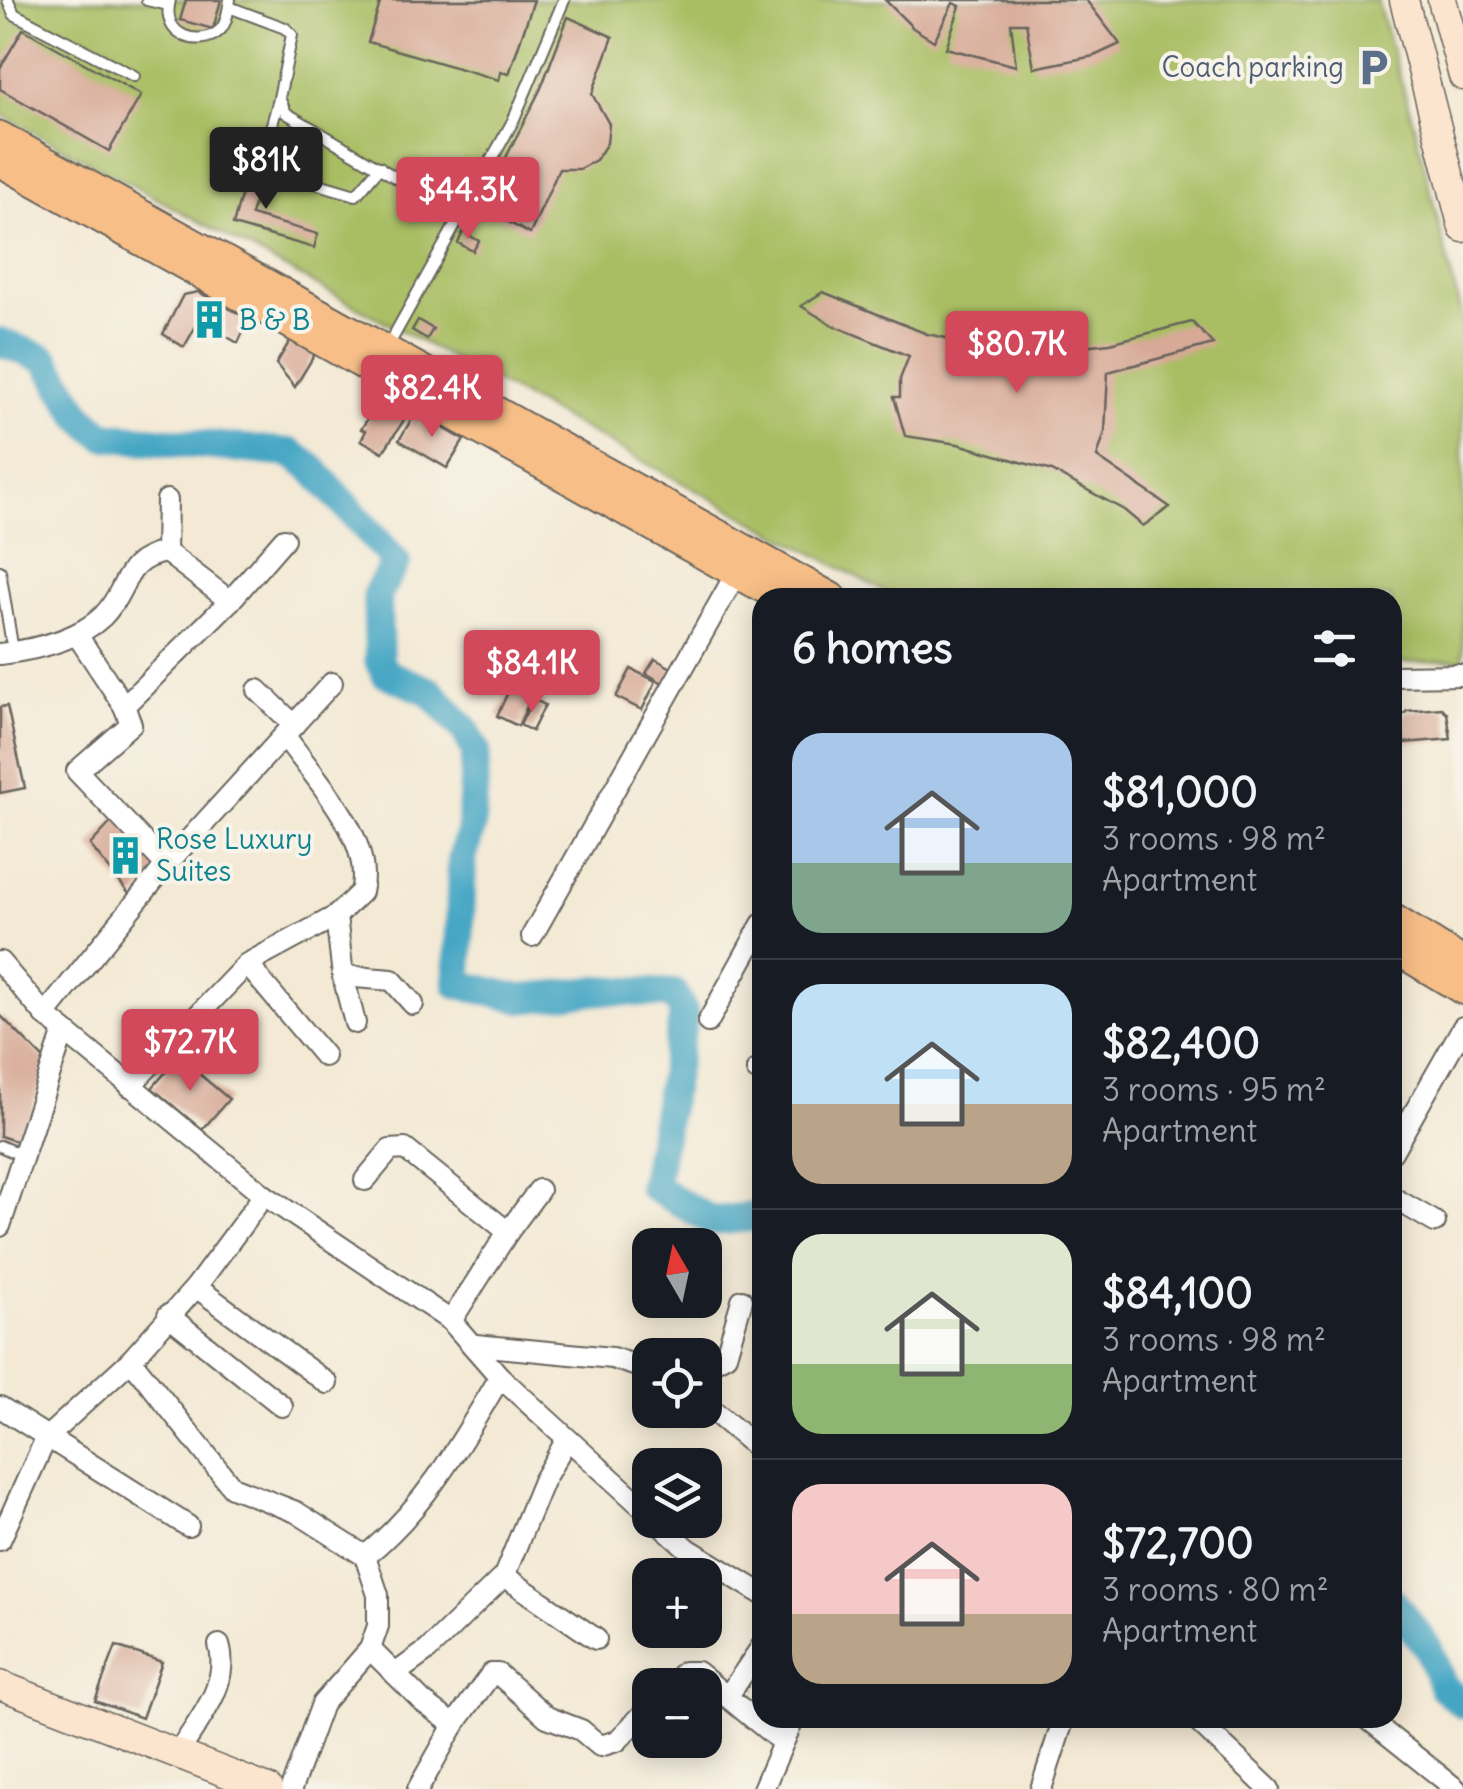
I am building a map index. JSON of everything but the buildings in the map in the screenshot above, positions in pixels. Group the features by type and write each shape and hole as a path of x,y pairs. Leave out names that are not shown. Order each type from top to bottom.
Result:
{"main road":[{"path":"4,143 761,579 794,588"},
{"path":"1402,925 1463,962"},
{"path":"1402,952 1463,989"}],"street":[{"path":"1404,0 1463,228"},
{"path":"1442,0 1463,76"},
{"path":"166,552 167,500"},
{"path":"124,706 230,601 284,540"},
{"path":"166,552 230,601"},
{"path":"7,653 77,635 104,615 135,563 166,552"},
{"path":"532,936 752,593"},
{"path":"77,635 124,706 131,724 78,772 166,865"},
{"path":"1402,676 1463,675"},
{"path":"44,1015 166,865 332,684"},
{"path":"130,1086 247,964 336,916 360,892 364,880 358,849 290,731 258,690"},
{"path":"336,916 343,976 355,1024"},
{"path":"708,1022 752,947"},
{"path":"0,962 44,1015 264,1195 451,1321 476,1345 500,1378 632,1498"},
{"path":"247,964 324,1056"},
{"path":"343,976 392,980 412,1004"},
{"path":"1402,1134 1463,1026"},
{"path":"0,1226 64,1031"},
{"path":"364,1180 390,1150 405,1149 508,1232"},
{"path":"451,1321 539,1190"},
{"path":"0,1540 46,1438 131,1360 196,1287 264,1195"},
{"path":"1402,1203 1434,1222"},
{"path":"196,1287 326,1383"},
{"path":"722,1357 726,1355 742,1300"},
{"path":"168,1315 282,1406"},
{"path":"476,1345 612,1358 632,1364"},
{"path":"131,1360 232,1487 296,1512 365,1556 379,1610 370,1649 322,1704 291,1789"},
{"path":"365,1556 410,1515 448,1465 500,1378"},
{"path":"0,1407 188,1526"},
{"path":"722,1418 752,1444"},
{"path":"395,1674 428,1650 504,1576 542,1481 567,1439"},
{"path":"676,1538 752,1588"},
{"path":"504,1576 596,1639"},
{"path":"177,1755 216,1690 224,1660 219,1645"},
{"path":"370,1649 454,1725"},
{"path":"728,1696 752,1661"},
{"path":"418,1789 454,1725 491,1674 498,1674 547,1717 580,1730 600,1746 617,1742 632,1726"},
{"path":"0,1685 177,1755 223,1782 268,1789"},
{"path":"722,1692 752,1716"},
{"path":"766,1728 782,1742"},
{"path":"763,1789 789,1728"},
{"path":"1042,1789 1061,1728"},
{"path":"1205,1728 1269,1789"},
{"path":"1380,1728 1456,1789"}],"lane":[{"path":"8,0 14,14 134,76"},
{"path":"147,0 170,2 166,18 175,32 203,37 218,33 229,4 285,28 292,36 266,150 291,176 356,195 380,167"},
{"path":"379,360 463,217 513,121 564,0"},
{"path":"280,98 286,113 463,217"},
{"path":"0,570 7,653"},
{"path":"0,1146 24,1156"}],"green space":[{"path":"0,0 1377,0 1416,131 1463,323 1463,660 1402,663 1402,588 877,588 0,114"}],"waterway":[{"path":"0,342 45,359 81,417 104,436 291,453 313,469 396,562 377,594 379,661 385,673 431,692 465,730 476,751 471,828 462,859 458,984 522,999 602,990 674,994 684,1013 653,1187 712,1221 752,1217"},
{"path":"1402,1614 1428,1648 1443,1687 1463,1704"}],"place":[{"name":"Coach parking","path":"1374,67"},
{"name":"B & B","path":"209,320"},
{"name":"Rose Luxury Suites","path":"126,855"}]}
